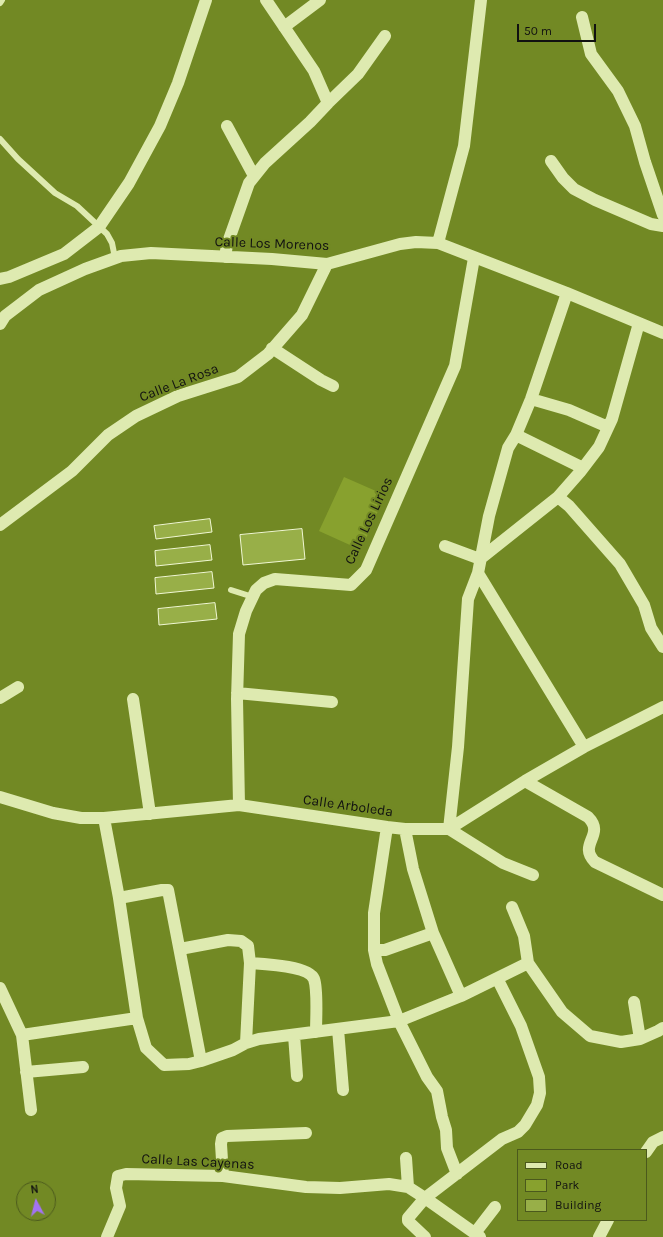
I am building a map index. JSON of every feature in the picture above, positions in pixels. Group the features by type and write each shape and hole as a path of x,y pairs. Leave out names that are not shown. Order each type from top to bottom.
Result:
{"street":[{"path":"0,279 9,277 64,254 99,227 129,182 160,126 180,76 206,0"},
{"path":"266,0 314,71 328,103"},
{"path":"284,27 320,0"},
{"path":"438,243 464,146 481,0"},
{"path":"582,17 591,54 618,90 635,126 645,162 663,215"},
{"path":"225,257 227,245 250,182 254,176 265,163 310,122 358,74 385,36"},
{"path":"227,126 254,176"},
{"path":"551,160 563,178 574,189 595,200 651,224 663,226"},
{"name":"Calle Los Morenos","path":"0,324 5,316 39,290 85,269 120,256 151,253 272,259 327,264 400,244 416,242 438,243 567,293 663,333"},
{"name":"Calle Los Lirios","path":"239,805 237,693 239,634 256,590 264,583 275,579 351,585 366,570 455,366 474,258"},
{"name":"Calle La Rosa","path":"0,525 72,471 108,435 136,416 178,396 238,377 268,354 302,315 327,264"},
{"path":"449,829 458,747 468,599 478,573 489,516 508,448 516,435 532,399 567,293"},
{"path":"480,559 558,497 599,447 612,418 639,323"},
{"path":"272,348 321,380 333,386"},
{"path":"532,399 569,410 608,427"},
{"path":"516,435 583,468"},
{"path":"558,497 569,506 620,564 644,605 651,628 663,647"},
{"path":"445,546 480,559"},
{"path":"478,573 584,747"},
{"path":"0,698 18,687"},
{"path":"237,693 332,702"},
{"path":"133,700 150,814"},
{"path":"449,829 525,781 584,747 663,707"},
{"path":"525,781 588,817 594,823 595,828 588,848 589,856 595,862 663,897"},
{"name":"Calle Arboleda","path":"0,797 53,813 80,818 104,818 239,805 387,827 405,829 449,829"},
{"path":"104,818 119,898 137,1018 146,1048 164,1065 189,1064 201,1061 233,1050 246,1042 259,1039 399,1021 461,996 528,962"},
{"path":"387,827 374,913 374,950 380,971 399,1021 427,1077 437,1091 446,1130 447,1148 457,1174"},
{"path":"405,829 413,869 433,933 461,996"},
{"path":"449,829 503,863 533,875"},
{"path":"119,898 168,890 201,1061"},
{"path":"512,907 524,936 528,962 562,1012 590,1036 621,1042 640,1039 663,1028"},
{"path":"374,950 385,950 433,933"},
{"path":"180,949 228,940 241,941 248,946 250,963 246,1042"},
{"path":"250,963 297,969 308,973 314,979 316,991 316,1032"},
{"path":"425,1237 408,1221 408,1218 426,1198 502,1139 518,1132 525,1125 537,1105 540,1093 539,1077 521,1026 497,978"},
{"path":"0,988 22,1035 31,1110"},
{"path":"634,1002 640,1039"},
{"path":"22,1035 137,1018"},
{"path":"338,1029 343,1090"},
{"path":"294,1035 298,1076"},
{"path":"26,1072 83,1067"},
{"path":"223,1176 222,1138 227,1136 306,1133"},
{"path":"647,1151 653,1142 663,1137"},
{"path":"406,1158 408,1187 478,1235 495,1207"},
{"name":"Calle Las Cayenas","path":"107,1237 120,1206 116,1188 118,1176 126,1174 223,1176 306,1187 340,1188 389,1184 408,1187"},
{"path":"599,1237 607,1221"}],"lane":[{"path":"0,139 18,159 54,193 77,206 107,234 112,242 114,258"},
{"path":"231,590 253,597"}],"green space":[{"path":"344,477 385,495 361,550 319,531"}],"building":[{"path":"210,519 212,532 156,539 154,526"},
{"path":"302,529 305,559 243,565 240,535"},
{"path":"210,545 212,560 156,566 155,551"},
{"path":"212,572 214,588 156,594 155,578"},
{"path":"215,603 217,619 159,625 158,609"}]}
